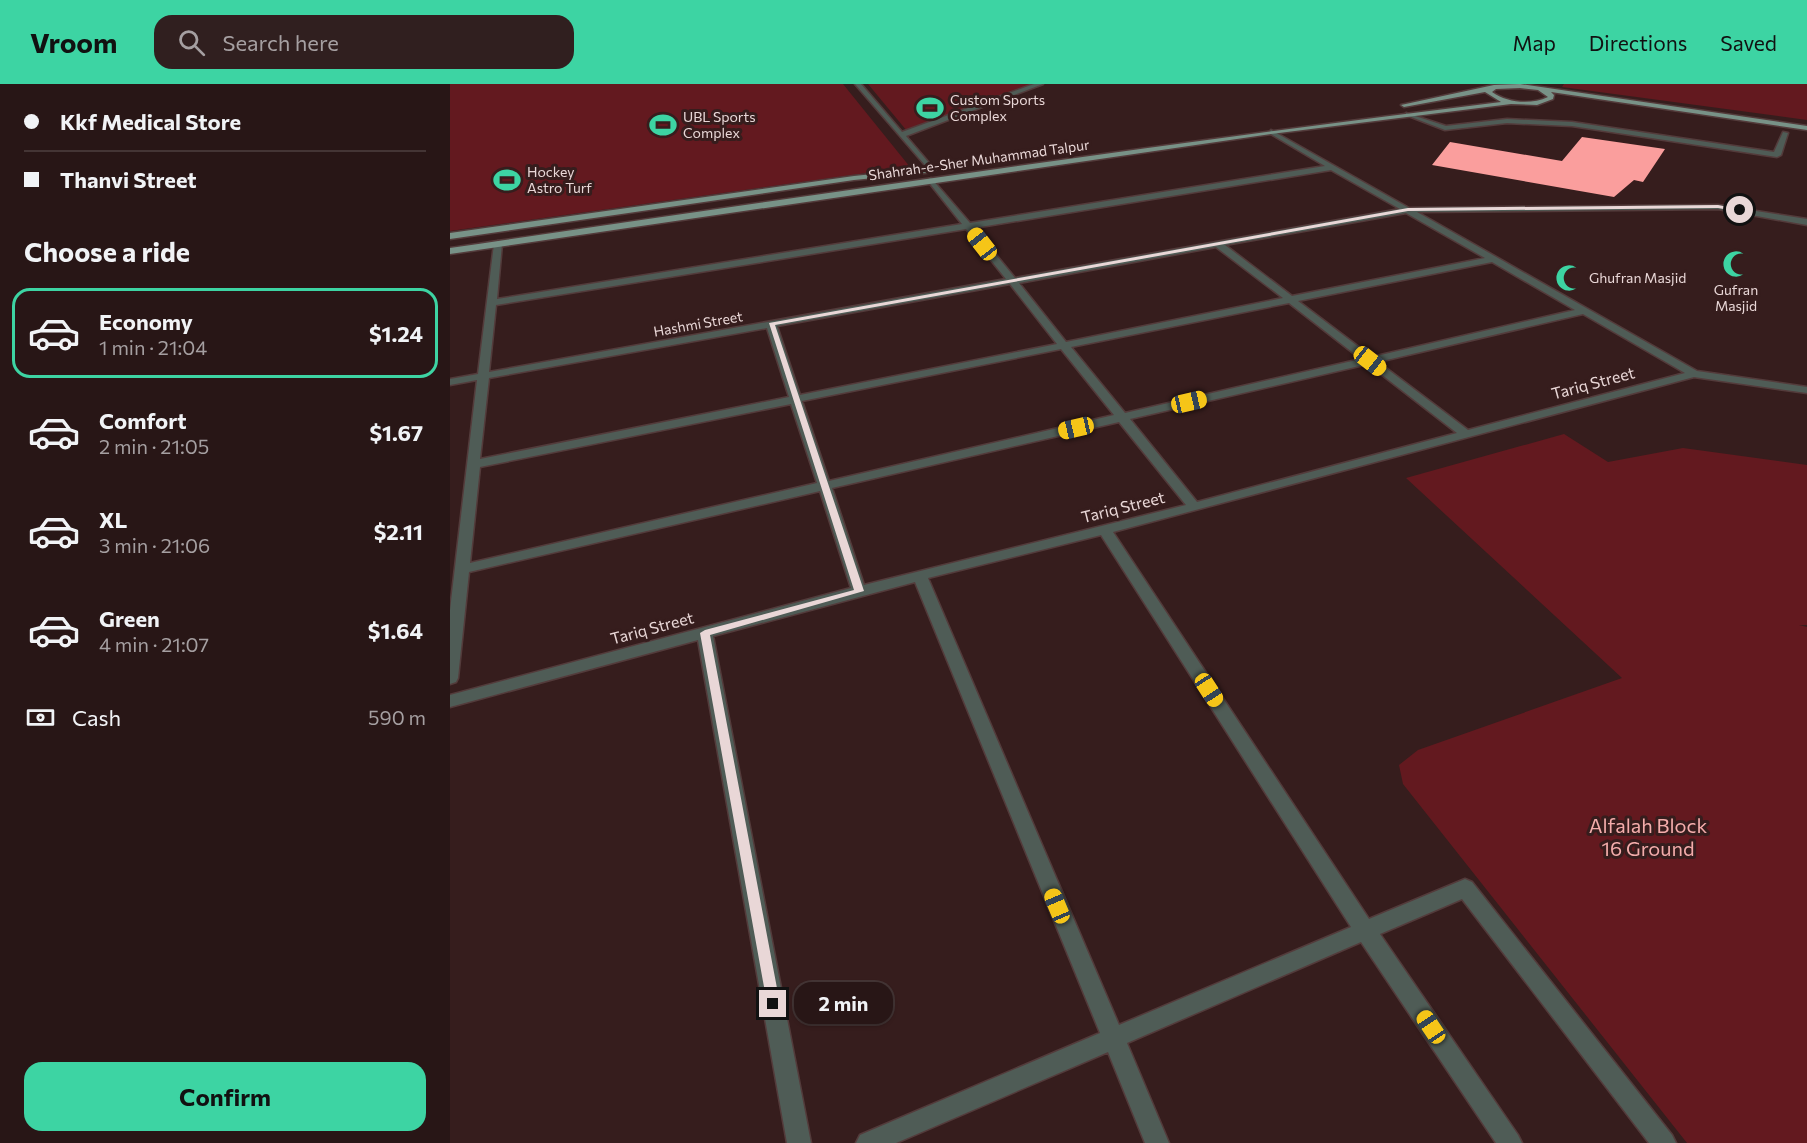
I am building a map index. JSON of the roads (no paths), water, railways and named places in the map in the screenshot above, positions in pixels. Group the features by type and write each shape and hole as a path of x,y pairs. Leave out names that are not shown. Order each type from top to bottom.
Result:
{"main road":[{"path":"1397,106 1510,86 1535,87 1807,128"},
{"path":"1535,87 1551,95 1551,98 1540,102"},
{"path":"1490,89 1490,94 1513,102"},
{"name":"Shahrah-e-Sher Muhammad Talpur","path":"450,251 931,175 1408,114 1513,102 1540,102"},
{"path":"1540,102 1559,102"},
{"path":"1596,106 1807,136"},
{"path":"1152,140 1292,120"},
{"name":"Shahrah-e-Sher Muhammad Talpur","path":"450,236 854,178 931,175 943,168"}],"street":[{"path":"858,84 901,135 1011,281 1194,507"},
{"path":"901,135 1040,84"},
{"path":"1408,114 1445,128 1507,121 1572,124 1777,155 1785,133"},
{"path":"1271,132 1694,374"},
{"path":"491,303 1334,167"},
{"name":"Hashmi Street","path":"450,382 1408,210 1718,207 1807,222"},
{"path":"450,678 498,244"},
{"path":"1218,244 1467,435"},
{"path":"474,464 1493,259"},
{"path":"462,569 1585,311"},
{"path":"771,324 859,591"},
{"name":"Tariq Street","path":"450,701 859,591 1194,507 1694,374 1807,390"},
{"path":"1105,530 1365,930 1510,1143"},
{"path":"920,576 1157,1143"},
{"path":"705,633 799,1143"},
{"path":"868,1143 1465,888 1664,1143"}],"place":[{"name":"Custom Sports Complex","path":"930,108"},
{"name":"UBL Sports Complex","path":"663,125"},
{"name":"Hockey Astro Turf","path":"507,180"},
{"name":"Gufran Masjid","path":"1736,264"},
{"name":"Ghufran Masjid","path":"1569,278"}],"park label":[{"name":"Alfalah Block 16 Ground","path":"1648,838"}]}
